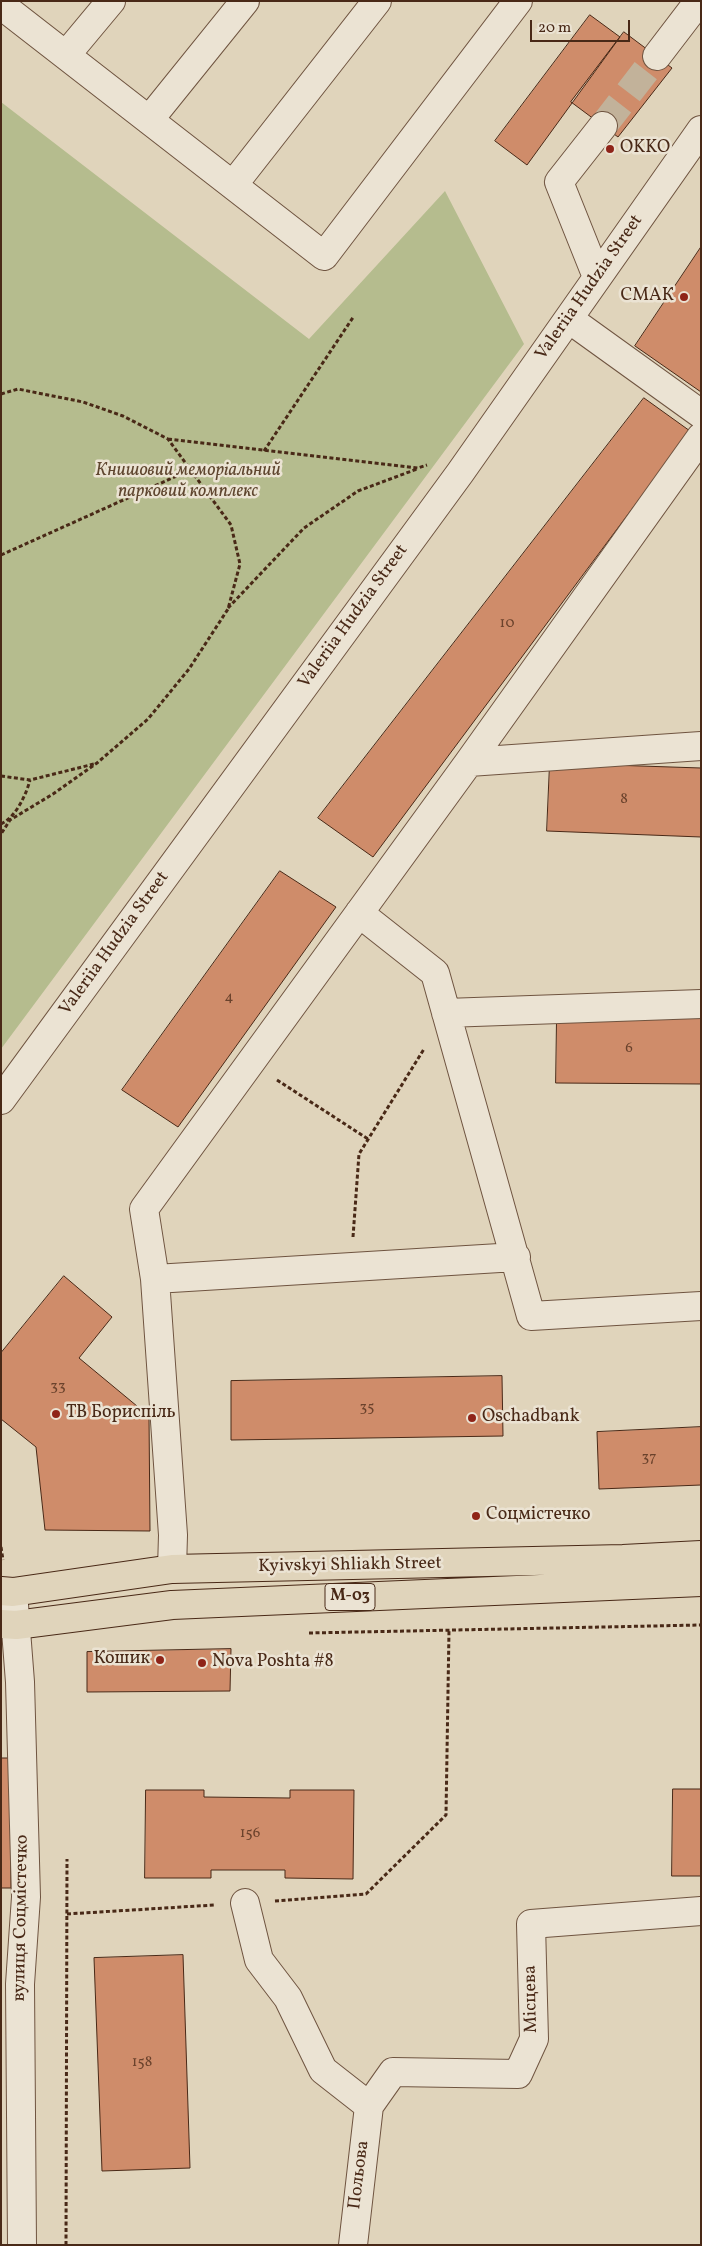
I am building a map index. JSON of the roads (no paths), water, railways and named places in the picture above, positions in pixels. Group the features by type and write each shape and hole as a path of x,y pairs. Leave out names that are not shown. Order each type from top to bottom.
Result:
{"highway":[{"name":"Kyivskyi Shliakh Street","path":"7,1592 172,1569 623,1559 701,1555"},
{"name":"Kyivskyi Shliakh Street","path":"9,1625 172,1605 701,1582"}],"street":[{"path":"66,55 110,1"},
{"path":"149,120 245,1"},
{"path":"233,185 377,1"},
{"path":"1,5 324,256 518,1"},
{"path":"657,56 699,1"},
{"path":"597,277 558,182 603,126"},
{"name":"Valeriia Hudzia Street","path":"1,1100 460,473 701,130"},
{"path":"569,319 701,414"},
{"path":"172,1569 173,1535 155,1279 144,1209 469,762 701,437"},
{"path":"469,762 701,746"},
{"path":"359,913 435,973 532,1316 701,1306"},
{"path":"446,1013 701,1004"},
{"path":"155,1279 516,1257"},
{"name":"вулиця Соцмістечко","path":"7,1592 26,1897 11,1984 22,2245"},
{"path":"245,1902 259,1960 288,1998 322,2070 369,2106"},
{"name":"Місцева","path":"369,2106 393,2072 518,2074 534,2039 531,1924 701,1912"},
{"name":"Польова","path":"353,2245 369,2106"}],"tunnel":[{"path":"603,126 657,56"}],"place":[{"name":"OKKO","path":"610,149"},
{"name":"СМАК","path":"684,297"},
{"name":"ТВ Бориспіль","path":"56,1414"},
{"name":"Oschadbank","path":"472,1418"},
{"name":"Соцмістечко","path":"476,1516"},
{"name":"Кошик","path":"160,1660"},
{"name":"Nova Poshta #8","path":"202,1663"}],"park label":[{"name":"Книшовий меморіальний парковий комплекс","path":"188,482"}]}
